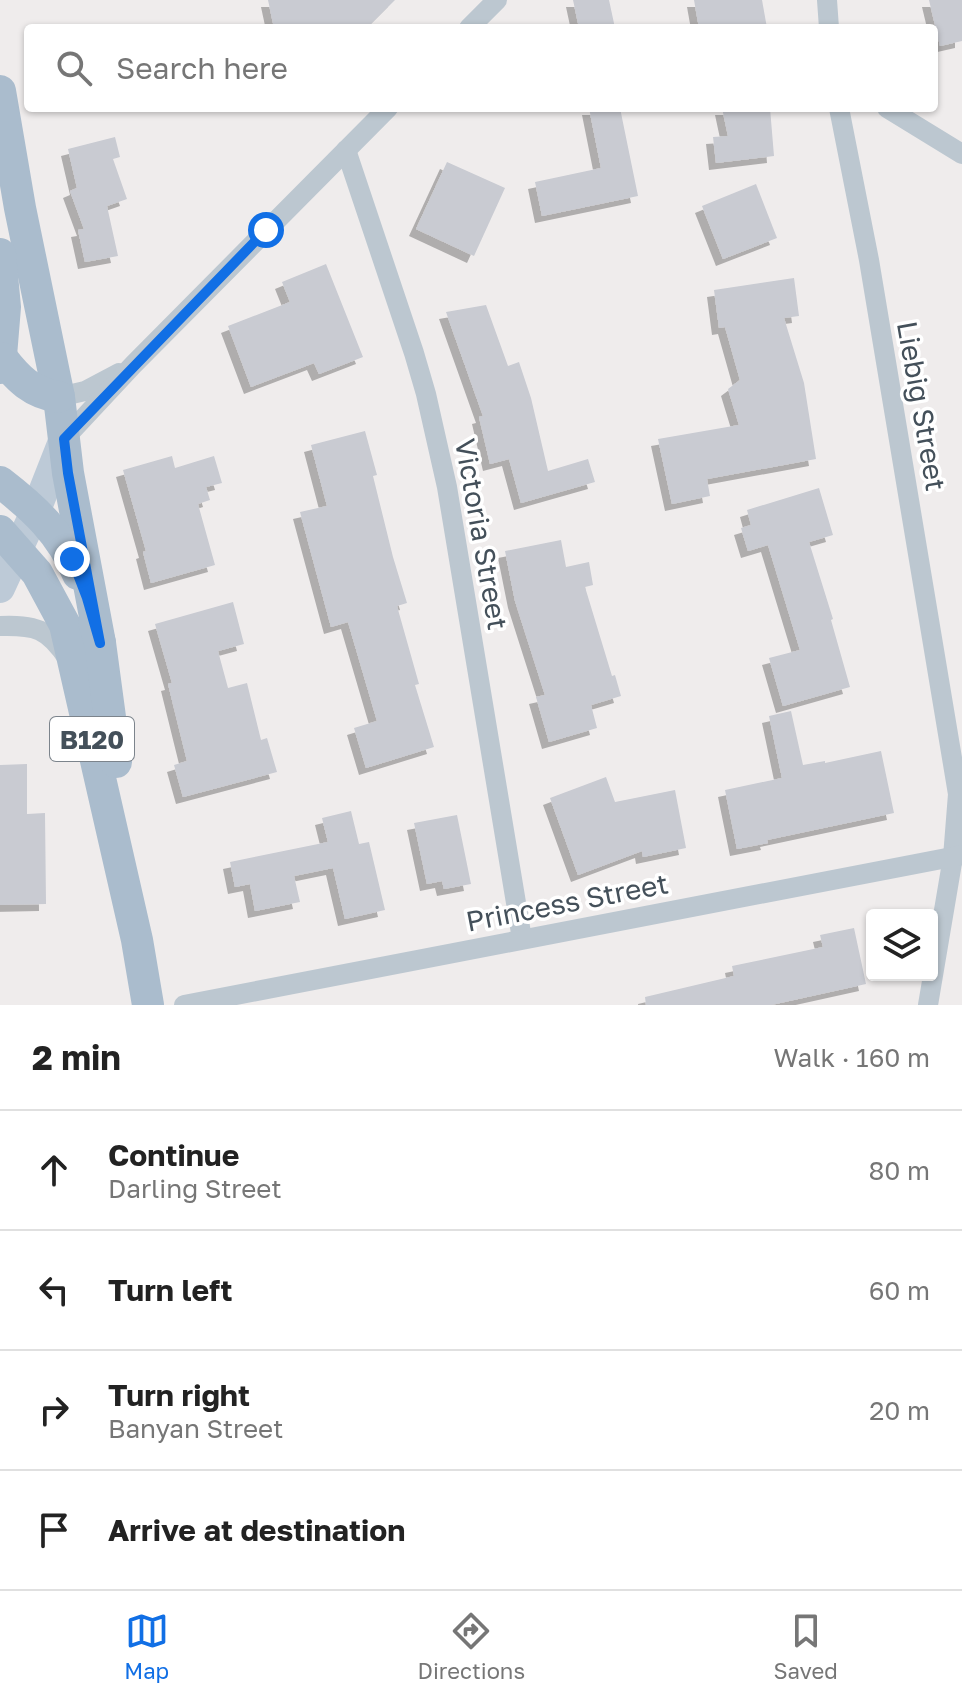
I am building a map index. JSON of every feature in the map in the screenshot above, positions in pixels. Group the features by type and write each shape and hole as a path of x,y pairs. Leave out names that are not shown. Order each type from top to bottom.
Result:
{"main road":[{"name":"B120","path":"0,91 10,209 59,397 68,473 100,643 148,1005"},
{"path":"0,254 5,297 1,363 33,390 59,397"},
{"name":"B120","path":"0,482 36,510 50,525 72,559 100,643"},
{"name":"B120","path":"9,540 37,573 65,625 137,940"}],"street":[{"path":"473,24 497,0"},
{"path":"827,0 829,24"},
{"path":"64,439 133,365 384,112"},
{"name":"Liebig Street","path":"840,112 869,260 958,794 958,856 928,1005"},
{"path":"894,112 962,154"},
{"name":"Victoria Street","path":"346,150 402,313 436,435 522,939"},
{"path":"59,397 99,385 133,365"},
{"name":"B120","path":"9,540 36,510 64,439"},
{"path":"0,588 9,540"},
{"path":"0,626 29,626 46,633 77,672"},
{"name":"Princess Street","path":"184,1005 958,856"}],"building":[{"path":"268,0 395,0 371,24 273,24"},
{"path":"573,0 609,0 614,24 578,24"},
{"path":"694,0 762,0 766,24 698,24"},
{"path":"929,0 962,0 962,41 940,46 938,24 935,24"},
{"path":"590,112 621,112 638,196 542,216 535,182 601,168"},
{"path":"723,112 770,112 774,156 716,163 713,137 728,136"},
{"path":"115,137 120,157 113,159 127,199 107,206 118,256 85,262 78,230 84,229 70,191 77,188 68,149"},
{"path":"447,162 505,188 474,256 416,229"},
{"path":"756,184 777,238 723,259 702,206"},
{"path":"326,264 363,357 319,374 314,363 251,387 228,326 290,302 282,282"},
{"path":"794,278 799,316 784,318 804,383 816,459 707,479 710,496 672,504 658,439 739,425 728,389 740,380 725,327 719,328 714,290"},
{"path":"486,305 508,366 519,362 548,471 588,459 595,482 521,503 509,459 490,464 479,417 483,416 446,312"},
{"path":"365,431 377,475 373,476 407,603 397,606 419,684 415,685 434,747 366,768 354,728 377,721 348,622 331,627 300,512 327,506 311,445"},
{"path":"172,456 175,468 214,456 222,483 206,487 210,500 198,504 215,565 151,583 143,552 146,551 123,470"},
{"path":"819,488 833,535 809,542 850,687 783,706 769,658 800,650 768,545 748,551 741,528 751,525 747,510"},
{"path":"561,540 566,567 589,562 593,585 585,587 621,696 591,705 597,728 549,742 536,697 545,695 515,601 505,551"},
{"path":"233,602 244,644 218,651 228,688 247,683 261,740 267,738 277,772 183,797 174,765 187,761 168,684 172,683 155,624"},
{"path":"791,711 803,765 881,751 894,813 737,849 725,790 782,778 769,716"},
{"path":"27,764 27,814 45,813 46,904 0,905 0,765"},
{"path":"606,777 615,802 675,790 686,848 643,857 642,851 578,875 550,798"},
{"path":"351,811 359,844 369,842 385,910 345,919 333,868 294,876 300,902 255,911 250,884 235,887 230,862 328,842 322,818"},
{"path":"457,815 471,884 444,889 442,881 427,884 414,823"},
{"path":"854,928 866,984 771,1005 646,1005 645,997 734,976 732,966 823,947 820,935"}],"route":[{"path":"72,559 100,643 64,439 266,230"}]}
